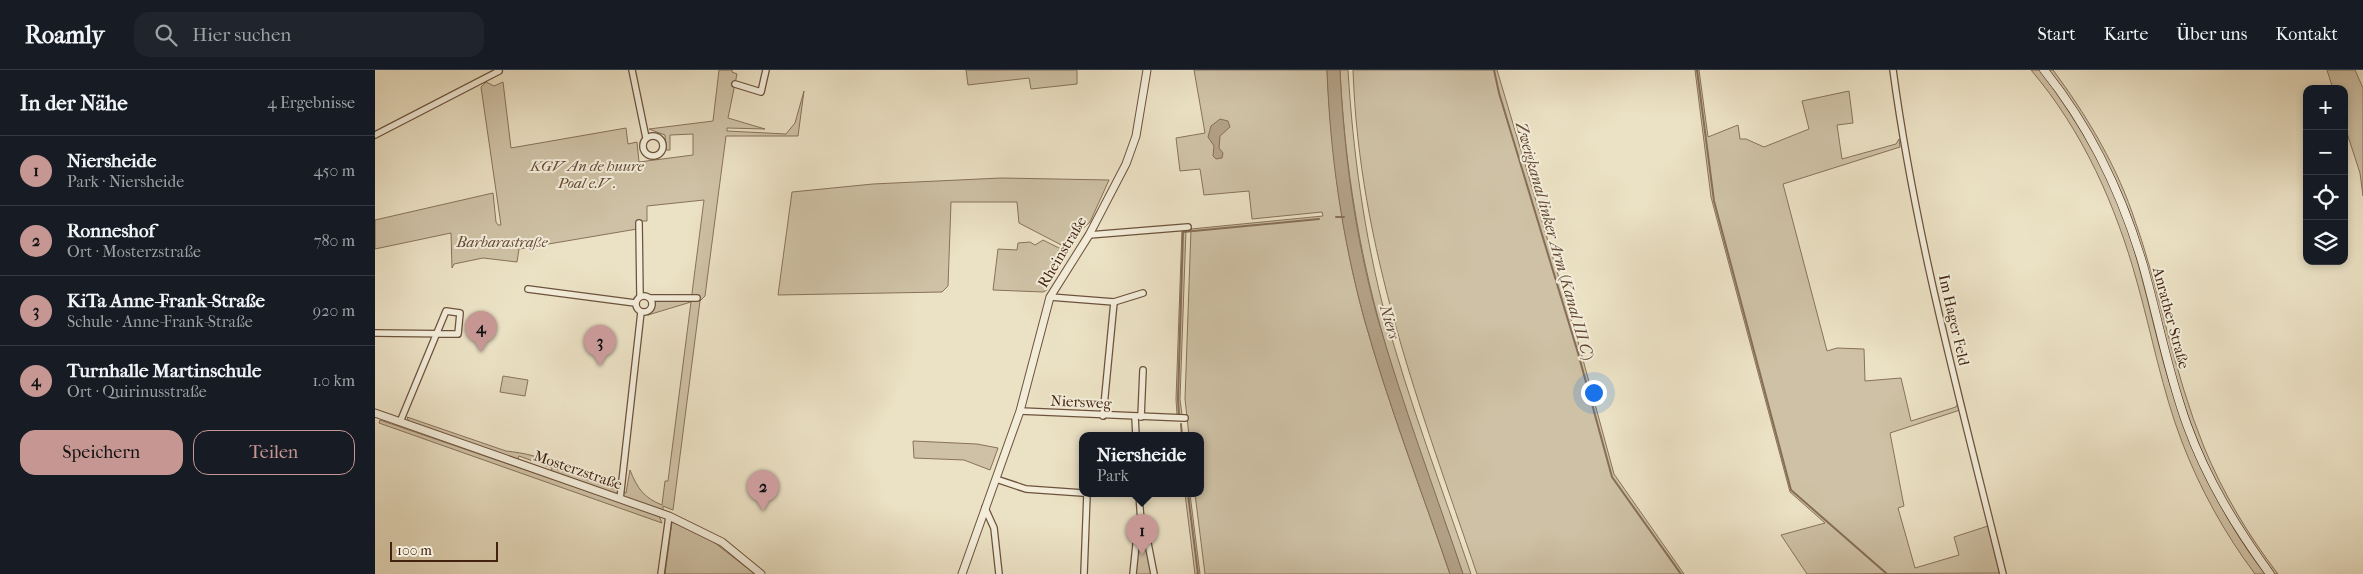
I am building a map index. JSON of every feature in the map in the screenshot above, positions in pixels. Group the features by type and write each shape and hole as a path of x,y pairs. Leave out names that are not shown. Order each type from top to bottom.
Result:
{"main road":[{"name":"Anrather Straße","path":"2044,70 2067,99 2094,145 2123,206 2142,264 2187,425 2210,479 2237,528 2269,574"}],"street":[{"path":"632,70 646,138"},
{"path":"735,84 761,92 766,70"},
{"name":"Rheinstraße","path":"962,574 1020,411 1050,298 1089,235 1119,180 1136,136 1147,70"},
{"name":"Im Hager Feld","path":"1893,70 1904,152 1919,228 2003,574"},
{"path":"375,135 499,71"},
{"path":"635,303 640,296 639,223"},
{"path":"1089,235 1188,227"},
{"path":"528,289 635,303"},
{"path":"1050,298 1114,302 1143,293"},
{"path":"640,296 650,298 697,298"},
{"path":"635,303 637,309 641,312 647,312 651,308 650,298"},
{"path":"1103,416 1114,302"},
{"path":"375,333 436,333 458,334 460,313 446,311 436,333 400,422"},
{"path":"620,499 641,312"},
{"path":"1136,432 1143,370"},
{"name":"Niersweg","path":"1020,411 1185,418"},
{"name":"Mosterzstraße","path":"375,413 669,516 722,542 761,574"},
{"path":"996,479 1026,489 1079,492"},
{"path":"1085,574 1087,497"},
{"path":"1139,497 1141,522 1146,533 1154,574"},
{"path":"985,508 994,528 999,574"},
{"path":"661,574 669,516"},
{"path":"1133,574 1137,535 1141,522"}],"green space":[{"path":"719,70 732,70 732,72 737,74 728,118 765,129 727,128 727,131 786,134 795,123 804,91 798,136 726,136 705,296 700,301 673,510 663,506 663,510 551,472 552,468 519,456 517,461 409,422 407,417 506,451 533,456 546,461 557,469 626,493 630,470 642,492 650,499 662,505 665,481 668,481 691,302 648,315 656,299 691,301 704,200 647,206 647,221 637,221 637,229 519,249 517,262 483,258 454,264 452,268 451,233 375,249 375,220 493,193 496,222 498,225 501,225 481,87 486,82 494,86 503,82 511,148 626,128 628,144 637,142 639,162 693,155 693,134 670,135 670,150 666,150 665,135 649,129 713,121"},
{"path":"966,70 1077,70 1077,84 1031,89 1029,78 968,85"},
{"path":"1194,70 1327,70 1331,133 1339,195 1356,288 1383,382 1450,574 1205,574 1195,497 1204,497 1204,432 1189,432 1185,399 1191,229 1323,216 1322,212 1252,219 1249,191 1204,195 1200,169 1180,171 1176,138 1205,133"},
{"path":"1340,70 1348,70 1353,131 1365,223 1385,314 1415,412 1471,574 1463,574 1406,412 1377,314 1363,254 1352,193"},
{"path":"1353,70 1497,70 1579,345 1614,474 1684,574 1477,574 1414,388 1380,264 1367,201 1358,136"},
{"path":"1695,70 1699,70 1708,137 1738,125 1740,139 1746,139 1764,147 1809,129 1802,101 1849,91 1853,123 1837,125 1842,159 1896,144 1899,139 1900,147 1783,184 1827,351 1837,348 1864,349 1865,381 1901,378 1911,421 1956,407 1958,403 1960,410 1890,433 1904,506 1898,508 1915,568 1959,555 1954,537 1988,526 2000,573 1807,574 1781,535 1825,523 1790,492 1711,197"},
{"path":"2031,70 2040,70 2053,88 2088,142 2108,181 2125,221 2143,281 2169,382 2187,433 2208,482 2221,506 2234,529 2265,574 2255,574 2244,559 2223,527 2197,477 2175,422 2129,254 2108,198 2096,170 2067,118"},
{"path":"2048,70 2053,70 2076,103 2098,138 2117,174 2142,241 2175,360 2204,447 2219,481 2237,513 2256,544 2278,574 2274,574 2243,529 2205,458 2177,382 2143,253 2129,211 2103,155"},
{"path":"2327,70 2355,70 2363,88 2363,196 2360,173 2348,136 2348,85 2332,85"},
{"path":"1001,178 1109,180 1090,222 1080,231 1069,249 1019,223 1017,202 951,202 948,286 942,292 778,295 792,192 873,184"},
{"path":"1186,229 1180,399 1182,415 1177,415 1182,230"},
{"path":"1043,240 1067,252 1053,274 1047,290 1043,292 993,290 998,249 1017,250 1018,243 1030,242 1035,245"},
{"path":"503,376 528,380 525,396 500,392"},
{"path":"380,420 659,516 662,523 379,423"},
{"path":"913,441 977,444 998,448 990,470 964,460 914,458"},
{"path":"1185,497 1190,497 1200,574 1195,574"},
{"path":"672,522 711,540 755,574 665,574"},
{"path":"1140,532 1144,535 1152,574 1135,574"}],"shaded area":[{"path":"1327,70 1340,70 1344,132 1352,194 1369,286 1377,316 1463,574 1450,574 1394,414 1364,318 1349,257 1338,195 1331,133"},
{"path":"1220,119 1228,121 1230,127 1220,136 1219,148 1223,153 1222,158 1216,159 1213,156 1214,146 1208,137 1211,126"}],"waterway":[{"name":"Zweigkanal linker Arm (Kanal III C)","path":"1494,70 1499,93 1578,353 1612,477 1681,574"},
{"path":"1697,70 1714,201 1791,490 1887,574"},
{"path":"1336,217 1344,217"},
{"path":"1179,414 1183,232 1319,219"},
{"path":"1181,424 1182,432"},
{"path":"1188,497 1198,574"}],"place":[{"name":"Turnhalle Martinschule","path":"481,352"},
{"name":"KiTa Anne-Frank-Straße","path":"600,366"},
{"name":"Ronneshof","path":"763,511"},
{"name":"Niersheide","path":"1142,555"}],"park label":[{"name":"KGV An de huure Poal e.V .","path":"587,174"},
{"name":"Barbarastraße","path":"502,242"}],"water label":[{"name":"Niers","path":"1390,322"}]}
